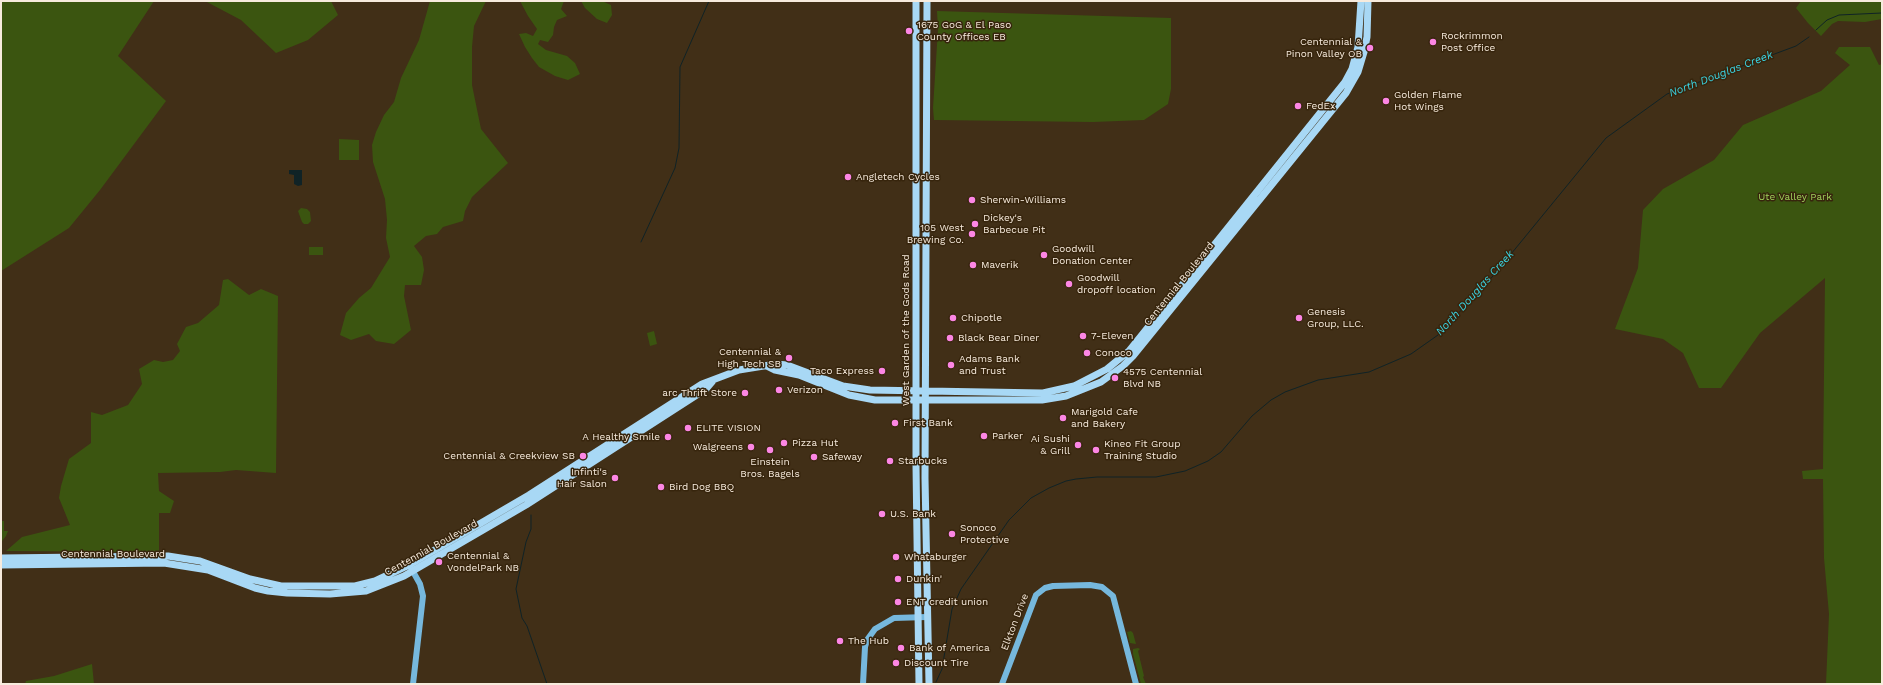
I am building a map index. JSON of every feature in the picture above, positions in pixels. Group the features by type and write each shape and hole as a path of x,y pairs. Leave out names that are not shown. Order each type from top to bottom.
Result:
{"main road":[{"name":"West Garden of the Gods Road","path":"916,1 916,400 919,684"},
{"name":"West Garden of the Gods Road","path":"927,1 925,400 929,684"},
{"name":"Centennial Boulevard","path":"1,565 175,564 208,570 255,588 295,594 366,591 396,580 411,568 548,483 702,384 712,382 739,370 776,364 794,367 858,389 1043,393 1074,386 1097,376 1118,361 1128,351 1345,82 1352,69 1358,47 1360,1"},
{"name":"Centennial Boulevard","path":"767,366 775,370 799,375 854,397 875,400 1042,400 1066,396 1101,382 1123,366 1133,356 1351,84 1358,72 1366,46 1368,1"},
{"path":"917,160 923,167 922,220 925,234"},
{"name":"Centennial Boulevard","path":"1,558 176,557 210,563 258,581 295,587 343,587 375,581 411,568 526,505 701,393 712,382"}],"street":[{"path":"1208,263 1233,228 1236,218"},
{"path":"411,568 421,588 423,596 414,684"},
{"name":"Elkton Drive","path":"1002,684 1036,595 1045,588 1053,586 1090,585 1102,588 1113,596 1136,684"},
{"path":"862,684 865,647 867,640 875,628 893,618 927,617"}],"green space":[{"path":"1,1 154,1 118,56 166,101 100,190 69,228 1,271"},
{"path":"205,1 331,1 338,15 308,40 276,53 241,20"},
{"path":"430,1 486,1 474,26 472,47 472,85 481,129 508,163 472,197 465,211 463,221 443,227 437,234 426,236 414,246 422,257 424,270 421,285 405,285 404,296 411,330 394,344 376,341 369,334 351,340 340,335 346,313 359,298 371,288 390,257 386,238 387,220 385,199 373,162 372,145 384,115 394,102 401,78 419,40"},
{"path":"520,1 564,1 561,9 567,16 557,20 553,35 548,42 540,40 538,44 546,50 567,56 575,63 580,74 568,80 555,76 539,67 525,47 519,34 526,33 533,36 537,29"},
{"path":"581,1 602,1 611,5 612,15 607,23 597,19 585,8"},
{"path":"1801,1 1882,1 1882,19 1865,22 1838,21 1832,24 1821,36 1796,8"},
{"path":"937,11 1171,18 1171,89 1168,104 1144,120 1093,122 934,120 933,108 938,29"},
{"name":"Ute Valley Park","path":"1839,47 1870,47 1879,65 1882,64 1882,684 1826,684 1829,614 1824,558 1823,479 1803,479 1802,471 1823,469 1825,278 1760,333 1721,388 1699,388 1683,353 1663,339 1615,329 1638,268 1643,210 1663,189 1714,160 1743,125 1821,91 1850,65 1835,53"},
{"path":"339,139 359,140 359,160 339,160"},
{"path":"301,208 307,209 310,212 311,221 308,224 304,224 302,222 298,211"},
{"path":"309,247 323,247 323,255 309,255"},
{"path":"228,279 249,295 261,289 278,296 276,473 236,470 220,472 158,473 159,491 174,501 170,513 159,513 159,552 6,551 22,537 70,525 59,498 61,486 69,459 91,443 91,412 102,415 128,405 142,384 139,369 154,360 163,362 173,360 180,351 177,344 186,327 198,323 219,305 223,280"},
{"path":"654,331 657,344 650,346 647,333"},
{"path":"2,521 4,521 4,531 8,531 2,541"},
{"path":"1131,631 1136,644 1130,643 1127,632"},
{"path":"1133,649 1140,649 1138,651 1143,677 1146,684 1141,684 1133,654"},
{"path":"92,664 94,684 25,684 26,681 54,676"}],"water":[{"path":"289,170 302,170 302,185 298,186 294,184 294,175 289,174"}],"waterway":[{"path":"641,242 675,168 679,148 680,67 709,1"},
{"name":"North Douglas Creek","path":"1816,30 1827,20 1839,15 1882,13"},
{"name":"North Douglas Creek","path":"936,682 942,669 952,609 961,589 1009,520 1031,498 1049,488 1066,481 1076,479 1097,477 1156,477 1185,471 1208,461 1221,452 1252,416 1271,400 1285,392 1318,380 1369,372 1411,354 1438,335 1493,276 1606,138 1667,94 1796,46 1809,37"},
{"name":"North Douglas Creek","path":"531,515 531,529 526,542 516,589 522,618 527,626 547,684"}],"place":[{"name":"1675 GoG & El Paso County Offices EB","path":"909,31"},
{"name":"Rockrimmon Post Office","path":"1433,42"},
{"name":"Centennial & Pinon Valley OB","path":"1370,48"},
{"name":"Golden Flame Hot Wings","path":"1386,101"},
{"name":"FedEx","path":"1298,106"},
{"name":"Angletech Cycles","path":"848,177"},
{"name":"Sherwin-Williams","path":"972,200"},
{"name":"Dickey's Barbecue Pit","path":"975,224"},
{"name":"105 West Brewing Co.","path":"972,234"},
{"name":"Goodwill Donation Center","path":"1044,255"},
{"name":"Maverik","path":"973,265"},
{"name":"Goodwill dropoff location","path":"1069,284"},
{"name":"Chipotle","path":"953,318"},
{"name":"Genesis Group, LLC.","path":"1299,318"},
{"name":"7-Eleven","path":"1083,336"},
{"name":"Black Bear Diner","path":"950,338"},
{"name":"Conoco","path":"1087,353"},
{"name":"Centennial & High Tech SB","path":"789,358"},
{"name":"Adams Bank and Trust","path":"951,365"},
{"name":"Taco Express","path":"882,371"},
{"name":"4575 Centennial Blvd NB","path":"1115,378"},
{"name":"Verizon","path":"779,390"},
{"name":"arc Thrift Store","path":"745,393"},
{"name":"Marigold Cafe and Bakery","path":"1063,418"},
{"name":"First Bank","path":"895,423"},
{"name":"ELITE VISION","path":"688,428"},
{"name":"Parker","path":"984,436"},
{"name":"A Healthy Smile","path":"668,437"},
{"name":"Pizza Hut","path":"784,443"},
{"name":"Ai Sushi & Grill","path":"1078,445"},
{"name":"Walgreens","path":"751,447"},
{"name":"Einstein Bros. Bagels","path":"770,450"},
{"name":"Kineo Fit Group Training Studio","path":"1096,450"},
{"name":"Centennial & Creekview SB","path":"583,456"},
{"name":"Safeway","path":"814,457"},
{"name":"Starbucks","path":"890,461"},
{"name":"Infinti's Hair Salon","path":"615,478"},
{"name":"Bird Dog BBQ","path":"661,487"},
{"name":"U.S. Bank","path":"882,514"},
{"name":"Sonoco Protective","path":"952,534"},
{"name":"Whataburger","path":"896,557"},
{"name":"Centennial & VondelPark NB","path":"439,562"},
{"name":"Dunkin'","path":"898,579"},
{"name":"ENT credit union","path":"898,602"},
{"name":"The Hub","path":"840,641"},
{"name":"Bank of America","path":"901,648"},
{"name":"Discount Tire","path":"896,663"}]}
